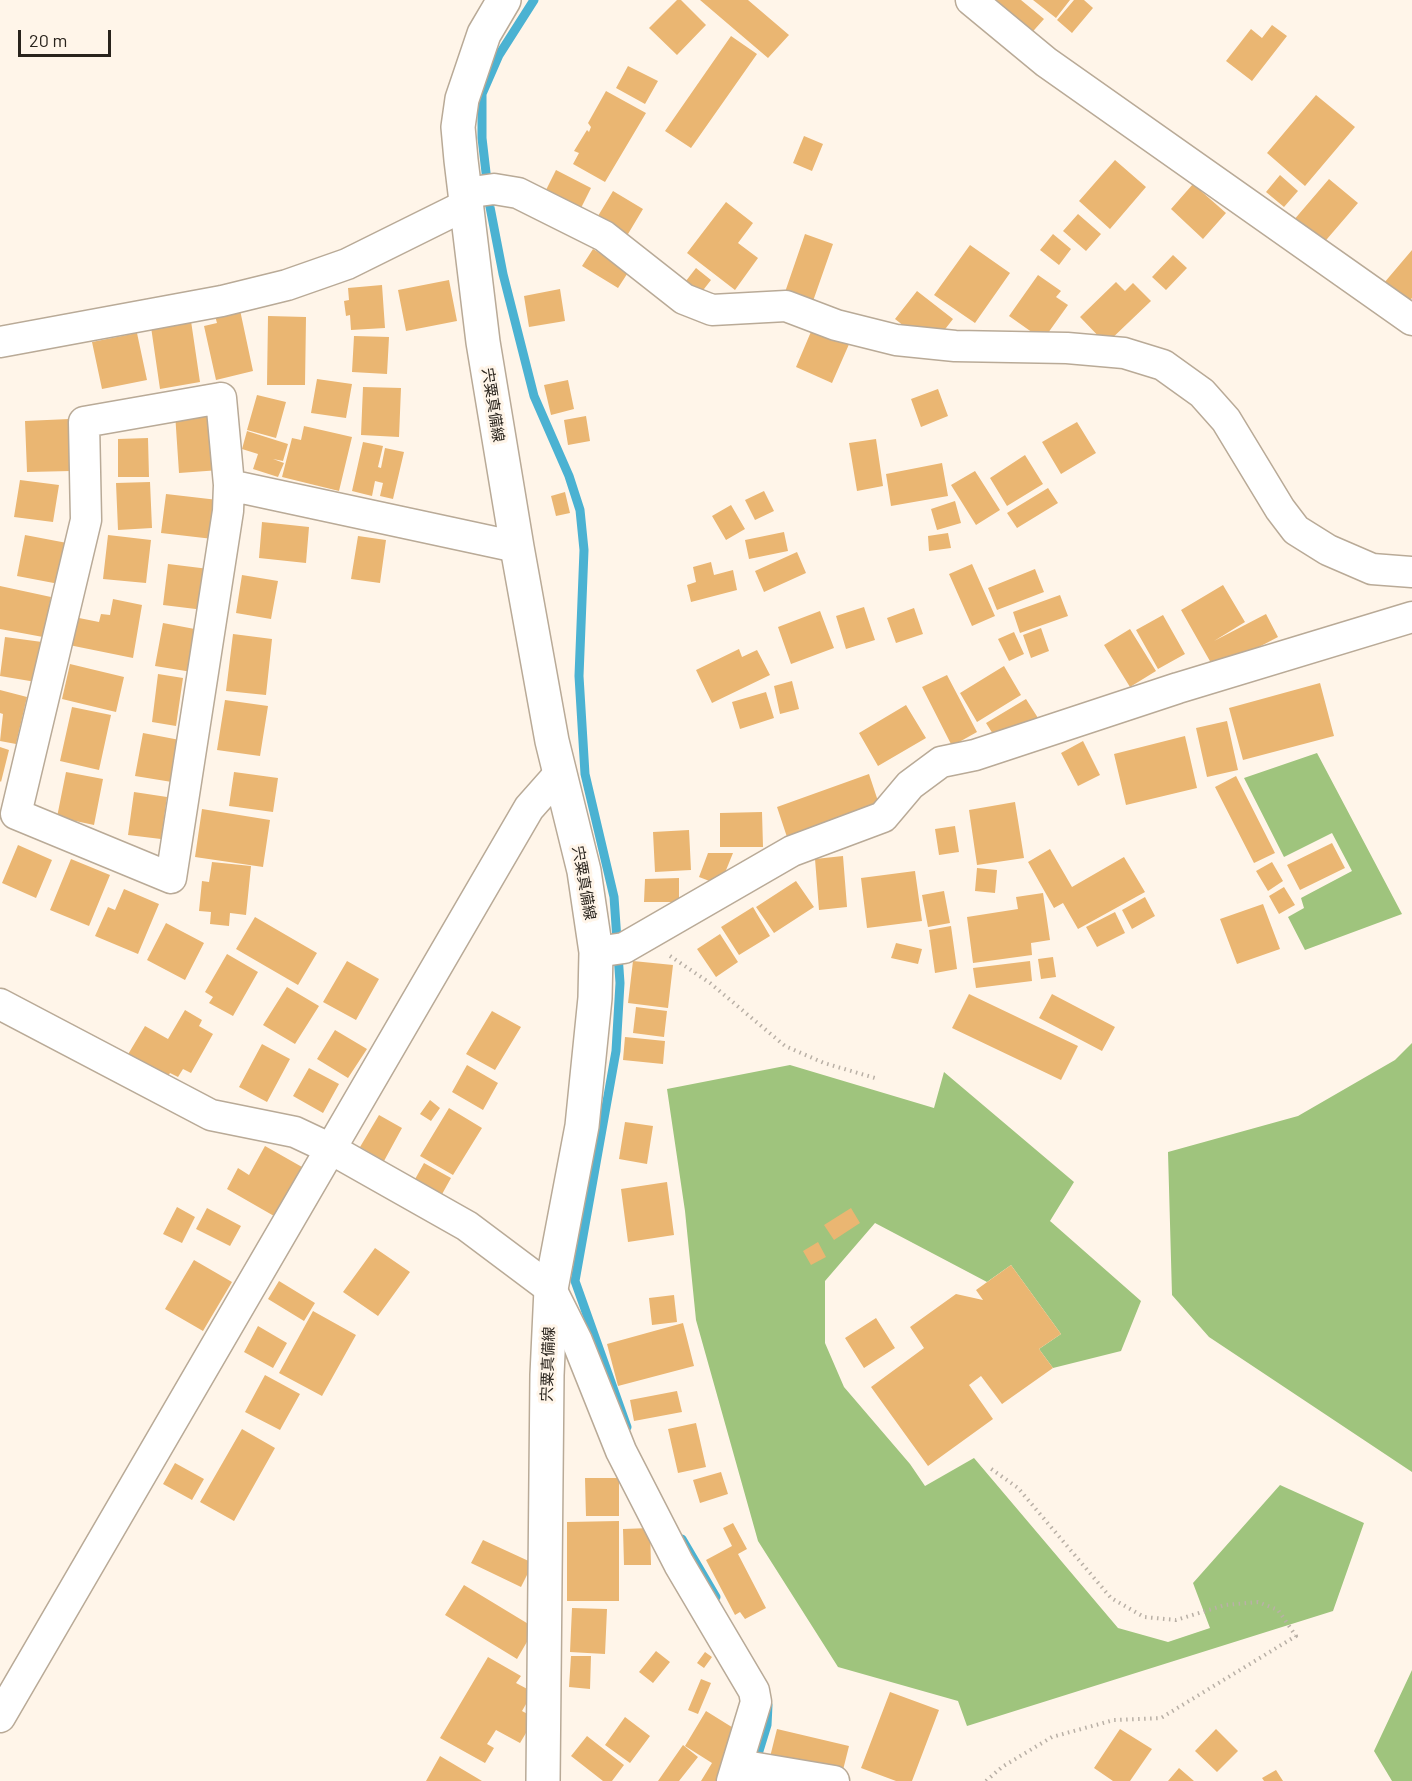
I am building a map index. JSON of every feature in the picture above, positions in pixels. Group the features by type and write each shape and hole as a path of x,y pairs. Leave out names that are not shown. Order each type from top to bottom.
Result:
{"main road":[{"name":"宍粟真備線","path":"504,0 484,34 462,99 458,127 476,195 483,342 517,547 560,773 584,871 618,947 595,998 582,1126 551,1289 547,1375 543,1781"}],"street":[{"path":"971,0 1046,62 1412,320"},
{"path":"0,342 222,301 287,285 347,264 476,195 518,193 604,236 684,300 712,310 786,306 836,326 896,340 955,346 1067,348 1124,353 1163,365 1202,393 1227,420 1280,509 1296,530 1328,550 1372,569 1412,572"},
{"path":"221,398 229,484 228,511 171,878 16,814 86,520 84,422 221,398"},
{"path":"229,484 517,547"},
{"path":"618,947 792,851 883,817 910,785 941,762 975,755 1178,688 1412,617"},
{"path":"0,1717 329,1148 529,808 560,773"},
{"path":"0,1004 211,1115 295,1132 329,1148 467,1226 551,1289 577,1341 621,1451 679,1564 754,1691 756,1702 745,1771 834,1781"}],"path":[{"path":"618,947 710,983 785,1046 824,1064 875,1078"},
{"path":"986,1781 1002,1767 1052,1737 1114,1720 1161,1718 1296,1636 1278,1610 1257,1602 1225,1605 1176,1620 1144,1617 1111,1598 1018,1488 990,1468"}],"green space":[{"path":"1317,753 1402,914 1305,950 1288,917 1304,908 1301,898 1352,871 1332,833 1284,857 1244,778"},
{"path":"1412,1043 1412,1472 1209,1337 1172,1295 1168,1152 1298,1116 1395,1060"},
{"path":"790,1065 934,1108 944,1072 1074,1182 1050,1221 1141,1301 1121,1351 1053,1368 1039,1349 1061,1334 1011,1265 987,1282 875,1223 825,1281 825,1343 844,1387 910,1464 925,1486 974,1458 1118,1628 1168,1642 1210,1628 1193,1583 1280,1485 1364,1523 1333,1611 967,1726 958,1701 838,1667 758,1541 696,1320 685,1211 667,1089"},
{"path":"1412,1670 1412,1781 1392,1781 1374,1751"}],"building":[{"path":"677,0 681,0 706,25 677,55 649,28"},
{"path":"700,0 748,0 789,35 768,58"},
{"path":"982,0 1021,0 1044,19 1027,38"},
{"path":"1033,0 1070,0 1056,18"},
{"path":"1074,0 1084,0 1093,8 1072,33 1057,20"},
{"path":"1272,25 1287,36 1252,81 1226,61 1251,29 1262,38"},
{"path":"731,36 757,54 691,148 665,131"},
{"path":"628,66 658,81 645,104 616,88"},
{"path":"606,91 646,113 605,182 573,164 579,153 574,151 587,130 589,132 591,127 588,123"},
{"path":"1316,95 1355,127 1305,186 1267,153"},
{"path":"804,136 823,144 812,171 793,163"},
{"path":"1115,160 1146,187 1110,229 1079,201"},
{"path":"556,170 591,188 577,216 542,198"},
{"path":"1280,175 1298,191 1284,207 1266,192"},
{"path":"1329,179 1358,203 1321,246 1293,221"},
{"path":"1193,184 1226,213 1203,239 1171,209"},
{"path":"613,191 643,209 625,239 595,221"},
{"path":"726,202 753,223 738,243 758,258 735,290 687,253"},
{"path":"1078,214 1101,234 1086,251 1063,231"},
{"path":"805,234 833,244 812,304 784,295"},
{"path":"1053,234 1071,249 1059,265 1040,250"},
{"path":"970,245 1010,273 975,323 934,295"},
{"path":"593,249 629,271 618,288 582,266"},
{"path":"1412,250 1412,298 1407,303 1384,283"},
{"path":"1173,255 1187,268 1166,290 1152,277"},
{"path":"696,268 711,280 697,298 682,286"},
{"path":"1038,275 1061,291 1056,297 1068,305 1043,340 1009,316"},
{"path":"449,280 457,321 406,331 398,290"},
{"path":"1116,282 1125,291 1133,283 1151,301 1106,344 1080,317"},
{"path":"382,285 385,328 351,330 350,315 346,316 344,301 349,300 348,288"},
{"path":"560,289 565,321 529,327 524,296"},
{"path":"917,291 953,319 939,337 922,340 895,319"},
{"path":"240,310 253,371 216,380 204,326 217,323 215,316"},
{"path":"268,316 306,317 305,385 267,385"},
{"path":"191,321 200,382 160,389 151,327"},
{"path":"813,327 850,342 832,383 796,367"},
{"path":"137,333 147,380 102,389 92,342"},
{"path":"354,336 389,337 387,374 352,372"},
{"path":"317,379 352,384 346,418 311,413"},
{"path":"568,380 574,409 551,415 544,385"},
{"path":"363,387 401,388 399,437 361,435"},
{"path":"938,389 948,416 921,427 911,399"},
{"path":"257,395 286,402 276,438 247,430"},
{"path":"209,410 220,470 179,473 175,413"},
{"path":"586,416 590,441 568,445 564,420"},
{"path":"69,419 71,471 27,472 25,421"},
{"path":"1077,422 1096,453 1061,474 1042,442"},
{"path":"304,426 352,437 339,491 282,477 292,438 301,440"},
{"path":"247,431 288,444 283,461 273,459 284,463 278,477 253,469 258,454 242,449"},
{"path":"148,438 149,477 118,477 118,439"},
{"path":"876,439 883,486 857,491 849,443"},
{"path":"363,442 383,446 378,467 381,468 385,448 404,452 393,499 380,496 383,483 375,481 372,496 352,491"},
{"path":"1025,455 1043,484 1007,506 990,478"},
{"path":"942,463 948,496 891,506 886,474"},
{"path":"975,471 1000,510 976,525 951,485"},
{"path":"20,480 59,485 53,522 14,517"},
{"path":"150,482 152,528 118,530 116,483"},
{"path":"1048,488 1058,503 1017,528 1007,513"},
{"path":"764,491 774,511 755,520 745,500"},
{"path":"565,492 570,513 556,516 551,496"},
{"path":"166,494 218,500 213,539 161,533"},
{"path":"955,501 961,523 937,530 931,509"},
{"path":"731,505 745,529 726,540 712,516"},
{"path":"262,522 309,527 306,563 259,558"},
{"path":"784,532 788,551 749,559 745,540"},
{"path":"948,533 951,548 929,551 928,536"},
{"path":"25,535 67,543 59,584 17,576"},
{"path":"108,535 151,540 146,583 103,579"},
{"path":"358,536 386,540 380,583 351,579"},
{"path":"797,552 806,573 764,592 755,571"},
{"path":"711,562 714,575 733,570 737,590 691,602 687,585 696,582 693,567"},
{"path":"168,564 209,569 204,610 163,605"},
{"path":"972,564 995,616 972,626 949,574"},
{"path":"1035,569 1044,592 997,610 988,588"},
{"path":"242,575 278,581 271,619 236,613"},
{"path":"1223,585 1245,622 1214,641 1266,614 1278,637 1215,670 1181,610"},
{"path":"0,586 51,597 43,637 0,629"},
{"path":"1060,595 1068,616 1020,633 1013,612"},
{"path":"113,599 142,605 133,658 69,645 74,617 99,622 101,614 110,615"},
{"path":"864,607 875,640 846,649 836,616"},
{"path":"914,608 923,634 896,643 887,618"},
{"path":"820,611 834,648 791,664 778,627"},
{"path":"1163,615 1185,654 1158,669 1136,630"},
{"path":"163,623 200,630 192,672 155,666"},
{"path":"1041,628 1049,651 1031,658 1023,635"},
{"path":"1130,629 1156,671 1130,687 1104,645"},
{"path":"1014,632 1024,654 1009,661 998,639"},
{"path":"233,634 272,639 266,695 226,691"},
{"path":"5,637 42,642 36,682 0,676"},
{"path":"739,649 742,657 757,650 770,675 712,703 696,670"},
{"path":"70,664 124,677 116,712 62,699"},
{"path":"1004,666 1021,695 977,722 960,693"},
{"path":"158,674 183,678 176,726 152,722"},
{"path":"947,675 977,732 952,746 922,687"},
{"path":"792,681 799,709 780,714 774,686"},
{"path":"1320,683 1334,736 1243,760 1229,708"},
{"path":"0,690 27,697 16,744 0,741 3,714 0,713"},
{"path":"766,692 774,718 740,729 732,702"},
{"path":"1026,699 1038,718 998,742 986,723"},
{"path":"225,700 268,706 260,756 217,750"},
{"path":"906,705 926,738 878,766 859,733"},
{"path":"72,707 111,715 99,770 60,761"},
{"path":"1227,721 1238,770 1207,777 1196,728"},
{"path":"143,733 185,741 178,783 135,776"},
{"path":"1185,736 1197,788 1126,805 1114,754"},
{"path":"1083,741 1100,775 1078,786 1061,753"},
{"path":"0,747 9,750 1,782 0,781"},
{"path":"66,772 103,779 94,825 57,817"},
{"path":"234,772 278,778 273,812 229,806"},
{"path":"869,774 881,810 789,843 777,807"},
{"path":"1236,776 1275,853 1254,863 1215,787"},
{"path":"134,792 167,797 161,839 128,835"},
{"path":"1015,802 1024,858 977,865 969,810"},
{"path":"202,809 270,820 263,867 195,857"},
{"path":"762,812 763,847 720,847 720,813"},
{"path":"955,826 959,852 939,855 935,829"},
{"path":"689,830 691,870 655,872 653,832"},
{"path":"1332,843 1345,868 1300,890 1287,865"},
{"path":"18,845 52,860 36,898 2,883"},
{"path":"1050,849 1072,887 1124,857 1145,892 1078,929 1063,903 1054,908 1028,862"},
{"path":"708,853 733,853 720,885 699,877"},
{"path":"843,856 847,907 819,910 815,859"},
{"path":"71,859 110,875 89,926 50,910"},
{"path":"212,862 251,866 246,915 230,913 229,926 210,924 211,912 199,911 202,881 209,882"},
{"path":"1272,862 1283,881 1268,891 1256,871"},
{"path":"977,868 997,870 995,893 975,891"},
{"path":"915,871 922,921 867,928 861,878"},
{"path":"679,878 679,902 644,902 645,879"},
{"path":"796,881 814,907 774,933 756,907"},
{"path":"1284,887 1295,905 1279,914 1269,896"},
{"path":"124,889 159,904 138,954 95,936 108,907 115,910"},
{"path":"944,891 950,923 928,927 922,895"},
{"path":"1043,893 1050,940 1031,943 1032,955 973,963 967,917 1018,909 1016,897"},
{"path":"1145,897 1155,916 1132,929 1122,910"},
{"path":"1263,904 1280,949 1237,964 1220,919"},
{"path":"753,907 770,936 739,955 721,927"},
{"path":"1115,912 1125,933 1097,947 1086,927"},
{"path":"255,917 317,953 298,985 236,949"},
{"path":"166,923 204,943 185,980 147,960"},
{"path":"951,926 957,969 935,973 929,930"},
{"path":"720,934 738,962 716,977 697,949"},
{"path":"896,943 922,949 918,964 891,958"},
{"path":"227,954 258,972 233,1016 209,1003 213,997 205,992"},
{"path":"1053,957 1056,977 1041,979 1038,959"},
{"path":"347,961 379,979 356,1020 323,1002"},
{"path":"633,961 673,965 668,1008 628,1003"},
{"path":"1030,961 1032,981 976,988 973,968"},
{"path":"287,987 319,1006 295,1044 263,1025"},
{"path":"969,994 1078,1046 1061,1080 952,1028"},
{"path":"1052,994 1115,1027 1102,1051 1039,1018"},
{"path":"636,1007 667,1011 664,1037 633,1033"},
{"path":"185,1010 202,1020 199,1026 213,1034 191,1073 183,1069 178,1077 170,1073 166,1079 127,1056 145,1026 168,1039"},
{"path":"492,1011 521,1027 495,1070 466,1054"},
{"path":"335,1030 367,1049 348,1078 317,1059"},
{"path":"625,1037 665,1041 663,1064 623,1060"},
{"path":"262,1044 290,1059 267,1102 239,1087"},
{"path":"467,1065 498,1083 483,1110 452,1092"},
{"path":"309,1068 339,1084 323,1113 293,1096"},
{"path":"430,1100 440,1108 431,1121 420,1114"},
{"path":"449,1108 482,1128 453,1175 420,1156"},
{"path":"379,1115 402,1128 384,1161 360,1147"},
{"path":"625,1122 653,1126 647,1164 619,1159"},
{"path":"265,1146 302,1167 274,1216 227,1189 238,1168 249,1175"},
{"path":"424,1163 451,1178 441,1196 414,1181"},
{"path":"667,1182 674,1235 628,1242 621,1189"},
{"path":"177,1207 195,1217 182,1243 163,1234"},
{"path":"207,1208 241,1226 230,1246 196,1229"},
{"path":"851,1208 860,1223 834,1240 824,1225"},
{"path":"818,1242 826,1257 811,1265 803,1251"},
{"path":"375,1248 410,1272 378,1316 343,1292"},
{"path":"194,1260 232,1282 203,1331 165,1309"},
{"path":"1011,1265 1061,1334 1039,1349 1053,1368 1002,1404 981,1376 969,1385 993,1419 928,1466 871,1387 924,1348 910,1327 956,1294 983,1300 976,1290"},
{"path":"279,1281 315,1303 304,1321 268,1299"},
{"path":"674,1295 677,1322 652,1325 649,1298"},
{"path":"313,1311 356,1335 322,1396 279,1373"},
{"path":"876,1318 895,1348 864,1368 845,1338"},
{"path":"683,1323 694,1366 618,1386 607,1344"},
{"path":"258,1326 287,1343 273,1368 244,1352"},
{"path":"265,1375 300,1394 280,1430 245,1412"},
{"path":"677,1391 682,1412 634,1421 630,1400"},
{"path":"696,1423 706,1467 678,1473 668,1429"},
{"path":"242,1429 275,1448 234,1521 200,1502"},
{"path":"175,1463 204,1479 192,1500 163,1484"},
{"path":"721,1472 728,1494 700,1503 693,1480"},
{"path":"585,1478 619,1478 619,1516 586,1516"},
{"path":"619,1521 619,1601 567,1601 567,1522"},
{"path":"733,1523 747,1549 738,1554 766,1608 745,1619 740,1612 735,1615 706,1560 732,1546 723,1528"},
{"path":"650,1528 651,1565 624,1565 623,1529"},
{"path":"483,1540 533,1563 521,1587 471,1563"},
{"path":"464,1585 535,1628 517,1659 445,1615"},
{"path":"572,1608 607,1609 605,1654 570,1652"},
{"path":"656,1651 670,1662 653,1683 639,1672"},
{"path":"705,1652 712,1657 704,1668 697,1663"},
{"path":"571,1656 591,1656 590,1689 569,1687"},
{"path":"488,1657 521,1676 516,1683 533,1692 522,1711 535,1718 520,1743 496,1730 487,1744 494,1748 485,1763 440,1738"},
{"path":"701,1679 711,1683 698,1714 688,1710"},
{"path":"890,1692 939,1710 912,1781 896,1781 861,1768"},
{"path":"706,1711 743,1734 723,1781 701,1781 712,1763 685,1746"},
{"path":"625,1717 650,1736 630,1763 605,1745"},
{"path":"777,1729 849,1746 842,1774 770,1757"},
{"path":"1120,1729 1152,1749 1130,1781 1113,1781 1094,1768"},
{"path":"1216,1729 1238,1751 1217,1772 1195,1751"},
{"path":"587,1736 624,1765 612,1781 603,1781 571,1756"},
{"path":"683,1745 698,1757 679,1781 658,1781"},
{"path":"440,1756 482,1781 426,1781"},
{"path":"1179,1768 1194,1781 1168,1781"},
{"path":"1276,1770 1283,1781 1264,1781 1262,1778"}],"waterway":[{"path":"534,0 499,55 482,94 482,138 490,207 503,274 534,396 569,476 580,510 584,550 579,676 585,774 614,897 620,983 616,1051 575,1281 627,1427"},
{"path":"682,1539 716,1597"},
{"path":"755,1764 767,1725 768,1705"}]}
